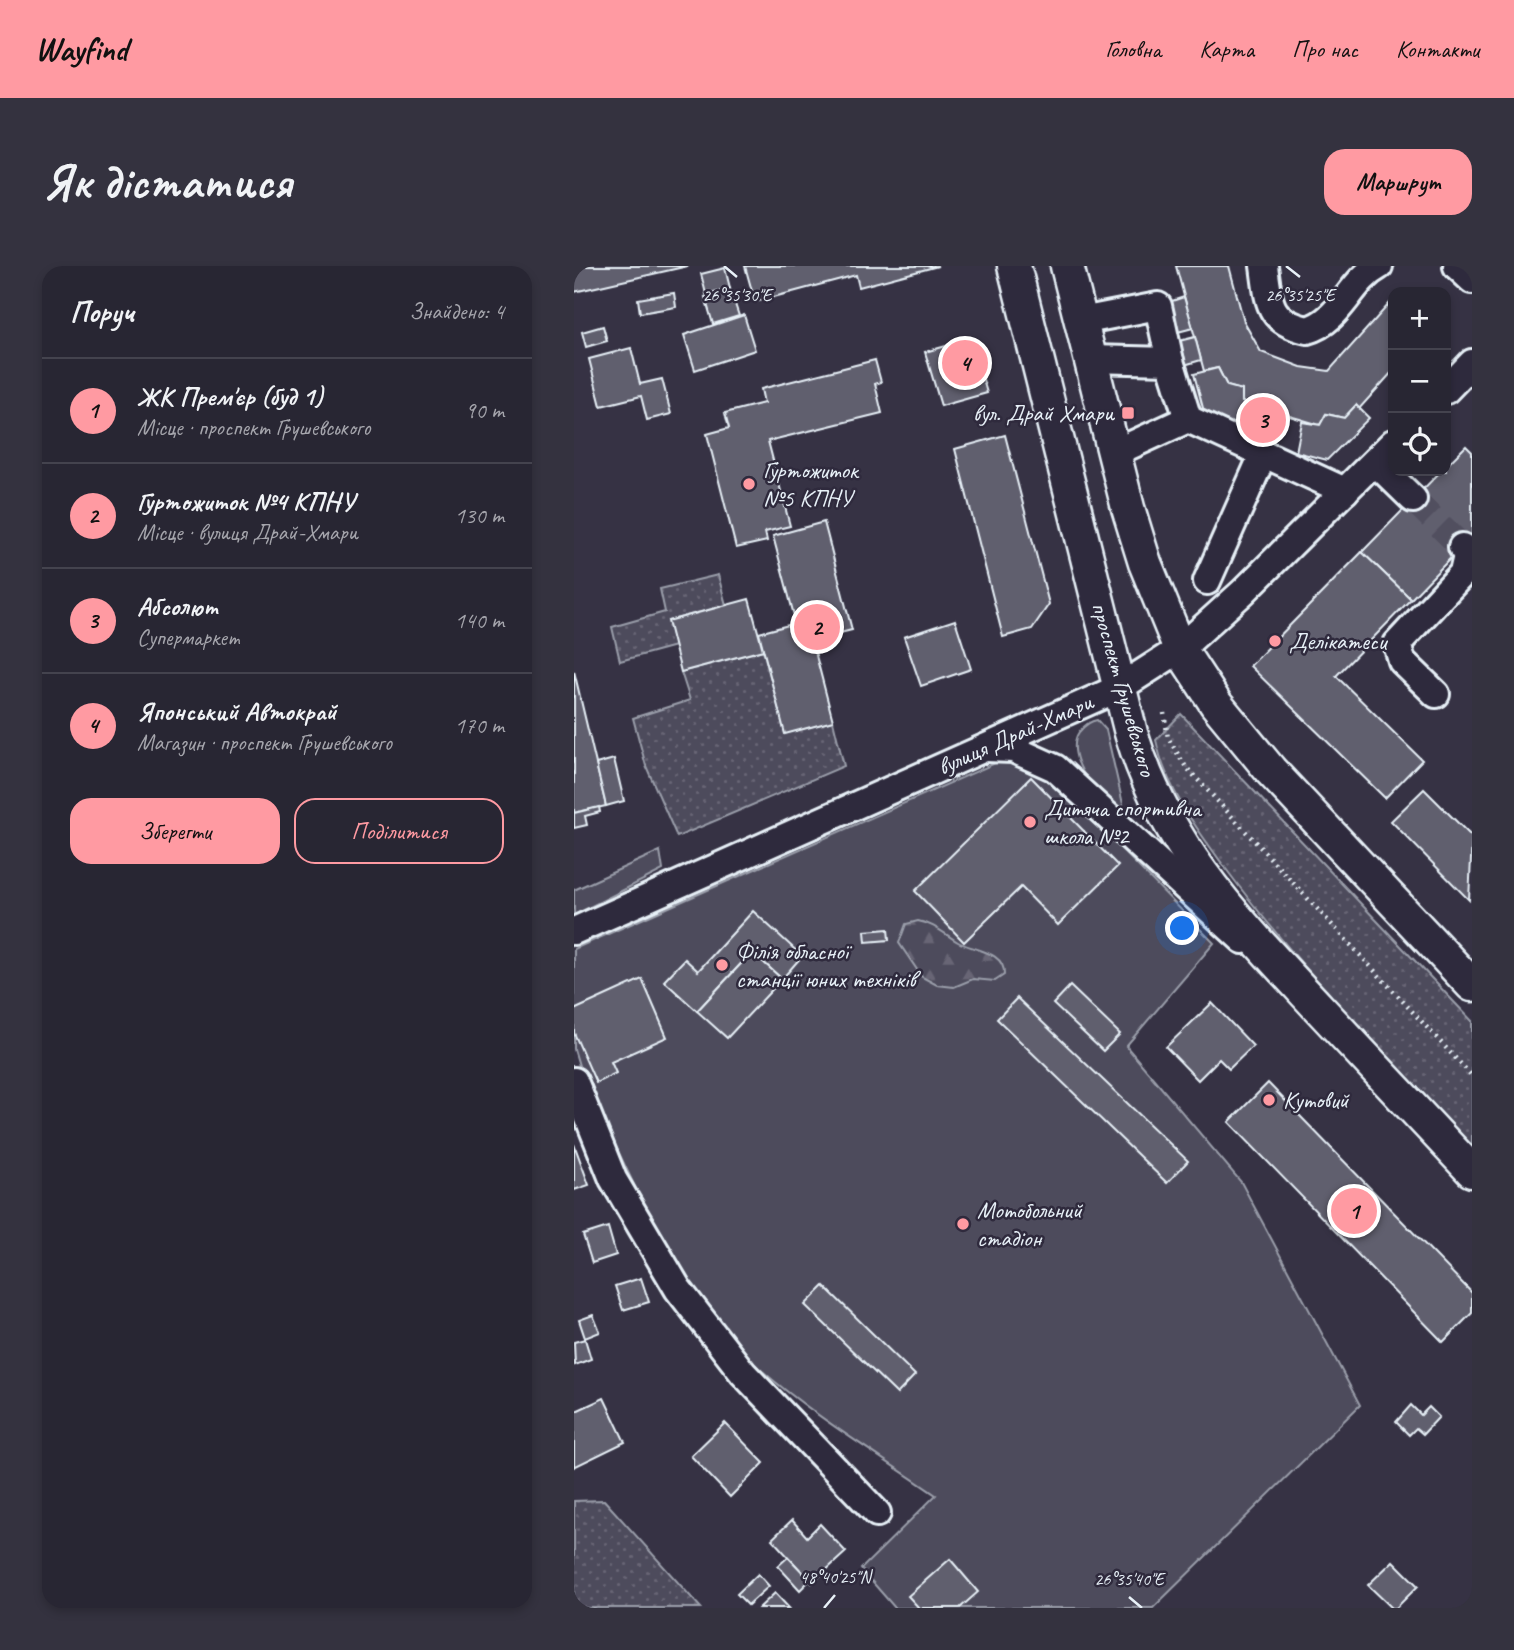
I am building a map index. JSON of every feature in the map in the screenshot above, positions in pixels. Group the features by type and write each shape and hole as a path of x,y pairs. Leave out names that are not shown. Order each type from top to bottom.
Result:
{"main road":[{"name":"проспект Грушевського","path":"1014,266 1119,688 1150,783 1178,840 1225,908 1472,1171"},
{"path":"1067,266 1144,563 1180,649 1216,704 1271,771 1472,985"}],"street":[{"path":"1264,266 1272,311 1287,324 1307,330 1328,320 1368,274 1379,266"},
{"path":"1457,266 1472,280"},
{"path":"1081,321 1158,306 1170,361 1188,419 1345,491"},
{"path":"1090,359 1170,361"},
{"path":"1451,385 1472,363"},
{"path":"1114,453 1188,419"},
{"name":"вулиця Драй-Хмари","path":"574,931 1119,688 1180,649 1243,592 1388,448"},
{"path":"1207,581 1263,455"},
{"path":"1375,462 1413,499"},
{"path":"1436,694 1402,661 1397,644 1463,573 1467,556 1462,547"},
{"path":"984,748 1013,749 1055,768 1171,877 1308,996"},
{"path":"574,1081 613,1179 678,1289 743,1373 877,1513"}],"path":[{"path":"1164,713 1168,738 1186,767 1472,1076"}],"green space":[{"path":"718,575 726,605 668,621 675,646 620,661 612,627 665,612 660,589"},
{"path":"763,650 785,733 833,721 844,766 677,837 646,766 633,718 690,700 681,672"},
{"path":"1181,714 1472,1021 1472,1147 1314,977 1254,906 1194,824 1167,775 1156,740"},
{"path":"1097,720 1106,730 1123,804 1122,813 1095,790 1086,778 1076,754 1075,742 1079,732 1087,724"},
{"name":"Мотобольний стадіон","path":"1002,760 1048,775 1214,943 1126,1046 1241,1182 1360,1405 1153,1608 895,1608 861,1569 936,1495 801,1402 759,1368 729,1338 702,1304 656,1228 580,1069 574,1049 574,949"},
{"path":"660,851 663,870 574,915 574,890"},
{"path":"918,921 934,927 958,942 994,956 1000,961 1004,975 995,981 973,979 954,987 937,985 922,977 899,943 906,924"},
{"path":"604,1500 701,1608 574,1608 574,1501"}],"building":[{"path":"574,266 688,266 574,292"},
{"path":"745,266 938,266 859,287 856,275 755,302"},
{"path":"1176,266 1229,266 1244,322 1261,352 1301,367 1329,371 1388,305 1388,377 1359,409 1356,405 1344,418 1326,414 1320,425 1242,402 1242,390 1227,386 1218,368 1204,371"},
{"path":"725,268 730,288 706,294 701,274"},
{"path":"730,289 739,316 713,324 705,297"},
{"path":"674,293 676,307 640,313 638,299"},
{"path":"1184,297 1193,328 1174,333 1166,303"},
{"path":"744,315 755,350 695,370 684,335"},
{"path":"603,326 607,341 586,347 582,332"},
{"path":"1195,337 1201,360 1181,366 1175,342"},
{"path":"971,339 987,393 941,406 925,352"},
{"path":"631,348 640,384 662,379 671,414 647,420 641,396 601,406 589,359"},
{"name":"Гуртожиток №5 КПНУ","path":"875,360 881,382 875,384 882,413 768,441 790,526 765,532 767,541 736,548 707,434 729,428 725,413 764,403 761,389"},
{"path":"1218,368 1227,386 1242,390 1242,402 1268,411 1263,434 1234,429 1204,412 1194,374"},
{"path":"1356,405 1369,418 1327,460 1296,452 1302,422 1320,425 1326,414 1344,418"},
{"path":"1005,435 1049,604 1032,629 1003,637 955,449"},
{"path":"1466,446 1472,452 1472,536 1411,599 1362,552 1436,476 1451,476 1451,461"},
{"path":"824,522 852,630 812,640 833,721 785,734 759,633 796,623 773,536"},
{"path":"1362,552 1411,599 1336,676 1422,760 1385,798 1250,666"},
{"path":"749,599 763,650 681,672 668,621"},
{"path":"955,620 971,669 921,686 904,637"},
{"path":"574,671 606,806 574,813"},
{"path":"614,759 624,801 606,806 596,764"},
{"name":"Дитяча спортивна школа №2","path":"1031,777 1118,866 1058,925 1021,887 964,942 915,891"},
{"path":"1424,789 1472,837 1469,900 1391,821"},
{"path":"599,807 600,812 585,816 587,825 574,828 574,813"},
{"name":"Філія обласної станції юних техніків","path":"753,911 802,956 782,979 752,952 697,1011 664,981 685,959 698,971"},
{"path":"888,929 889,940 866,942 865,931"},
{"path":"752,952 782,979 727,1038 697,1011"},
{"path":"642,979 667,1037 611,1062 616,1073 596,1083 574,1033 574,1010"},
{"path":"1070,986 1120,1034 1103,1051 1053,1004"},
{"path":"1017,998 1188,1161 1167,1183 997,1019"},
{"path":"1212,1003 1253,1046 1229,1069 1219,1059 1198,1080 1166,1047"},
{"path":"1268,1083 1472,1293 1472,1313 1443,1342 1229,1122"},
{"path":"574,1144 589,1185 574,1190"},
{"path":"608,1227 616,1255 592,1263 583,1235"},
{"path":"641,1278 649,1302 623,1310 615,1286"},
{"path":"824,1286 915,1375 897,1394 805,1305"},
{"path":"593,1315 600,1332 585,1338 579,1320"},
{"path":"585,1339 591,1359 575,1365 574,1342"},
{"path":"604,1398 625,1442 574,1467 574,1412"},
{"path":"1411,1405 1421,1415 1429,1407 1439,1417 1423,1434 1416,1428 1409,1435 1396,1422"},
{"path":"725,1423 764,1463 730,1497 691,1456"},
{"path":"792,1520 807,1537 820,1524 846,1552 812,1583 772,1539"},
{"path":"788,1557 810,1580 800,1590 778,1566"},
{"path":"950,1559 978,1592 960,1608 919,1608 908,1596"},
{"path":"1393,1561 1418,1586 1396,1608 1392,1608 1368,1585"},
{"path":"758,1574 769,1586 748,1605 737,1594"},
{"path":"775,1593 789,1608 759,1608"}],"tunnel":[{"path":"1413,499 1462,547"}],"place":[{"name":"Японський Автокрай","path":"965,363"},
{"name":"вул. Драй Хмари","path":"1128,413"},
{"name":"Абсолют","path":"1263,420"},
{"name":"Гуртожиток №5 КПНУ","path":"749,484"},
{"name":"Гуртожиток №4 КПНУ","path":"817,627"},
{"name":"Делікатеси","path":"1275,641"},
{"name":"Дитяча спортивна школа №2","path":"1030,822"},
{"name":"Філія обласної станції юних техніків","path":"722,965"},
{"name":"Кутовий","path":"1269,1100"},
{"name":"ЖК Прем'єр (буд 1)","path":"1354,1211"},
{"name":"Мотобольний стадіон","path":"963,1224"}]}
